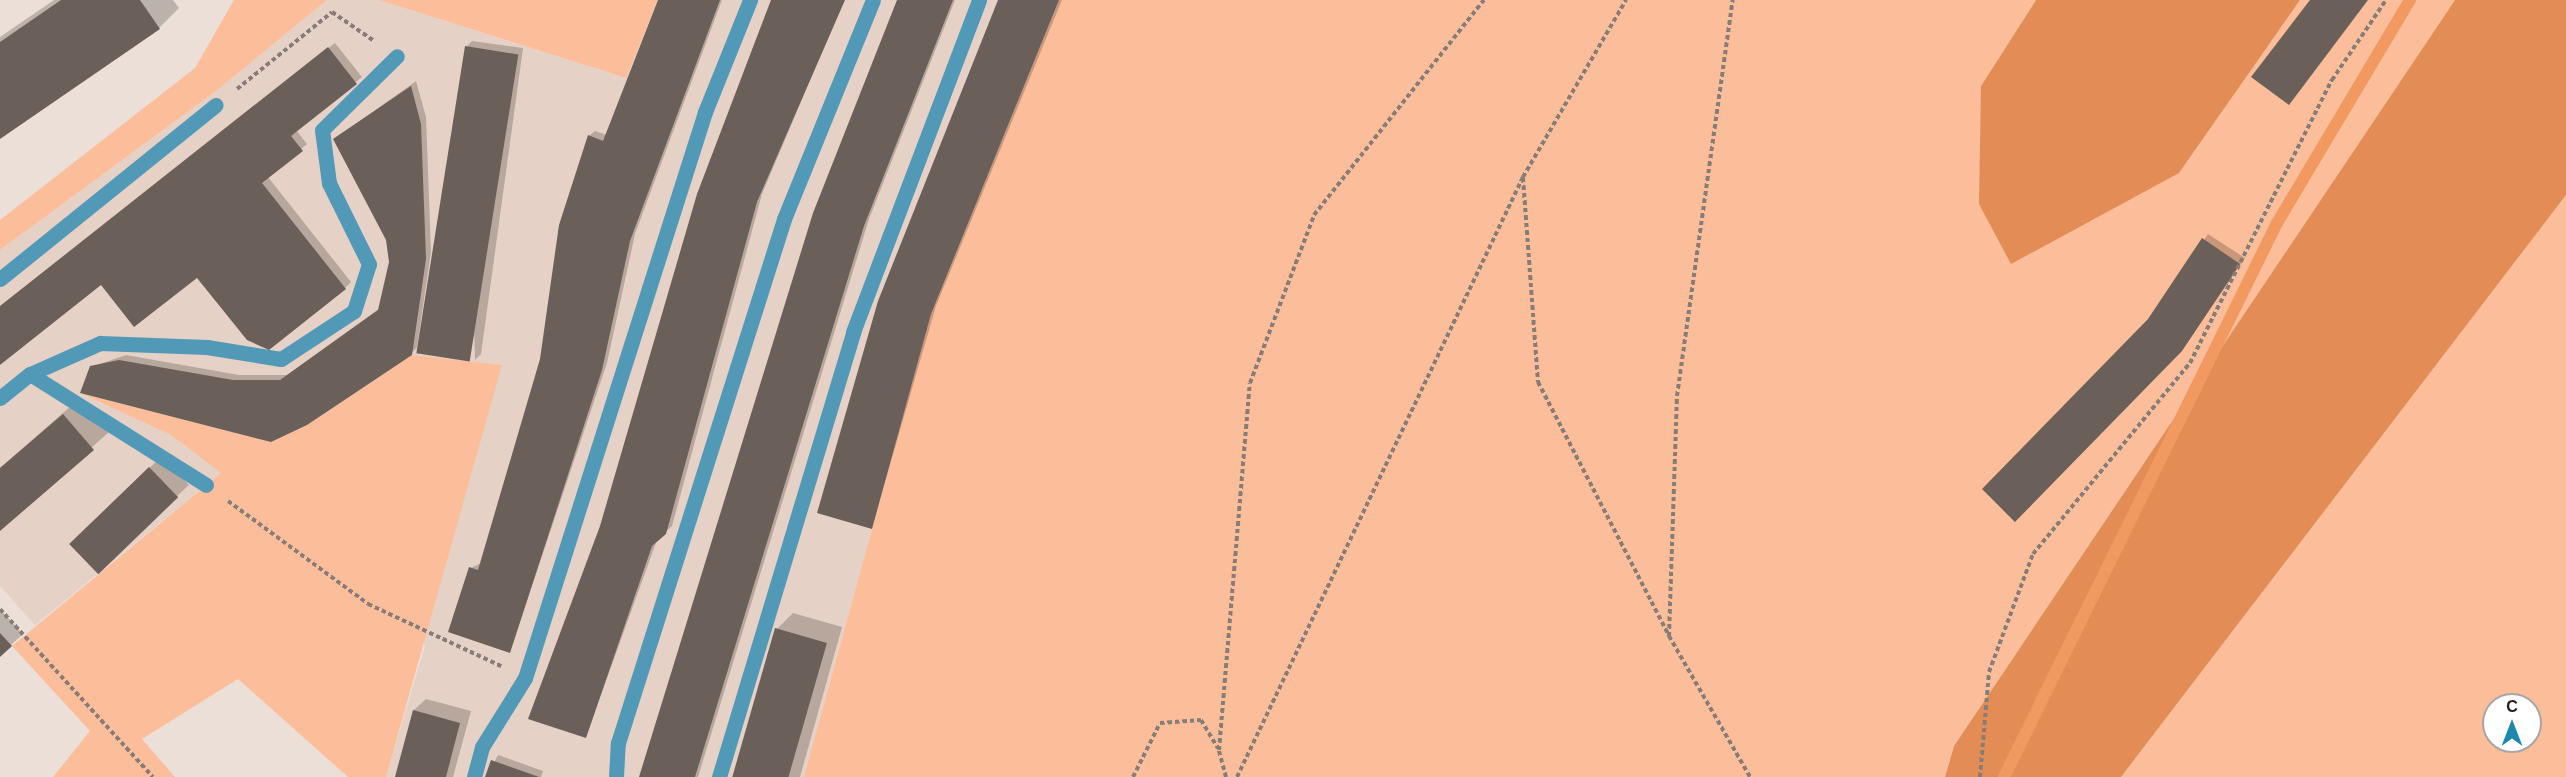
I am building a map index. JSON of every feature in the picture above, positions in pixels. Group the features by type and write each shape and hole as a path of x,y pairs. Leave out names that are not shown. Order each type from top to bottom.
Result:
{"lane":[{"path":"474,777 482,747 525,678 705,112 750,0"},
{"path":"616,777 618,743 784,219 873,0"},
{"path":"719,777 853,332 979,0"},
{"path":"0,398 30,374 100,343 207,347 281,359 354,311 369,264 329,183 322,130 397,56"},
{"path":"0,279 216,105"},
{"path":"30,374 206,485"}],"path":[{"path":"1219,750 1250,383 1314,215 1484,0"},
{"path":"1237,777 1523,177 1626,0"},
{"path":"1669,636 1677,396 1733,0"},
{"path":"1980,777 1989,672 2033,554 2190,363 2332,80 2386,0"},
{"path":"216,105 332,12 397,56"},
{"path":"1523,177 1538,382 1669,636 1750,777"},
{"path":"206,485 368,604 525,678"},
{"path":"0,609 153,777"},
{"path":"1133,777 1160,723 1201,720 1219,750 1226,777"}],"shaded area":[{"path":"234,0 327,0 216,91 0,250 0,220 195,68"},
{"path":"327,0 379,0 625,78 658,0 1059,0 931,314 804,777 386,777 425,646 307,425 271,442 84,395 171,435 221,473 35,625 0,586 0,250 216,91"},
{"path":"379,0 658,0 626,78"},
{"path":"1059,0 2036,0 1981,86 2179,173 2300,0 2455,0 1954,746 1945,777 804,777 931,314"},
{"path":"2036,0 2300,0 2179,173 2011,264 1979,204 1981,86"},
{"path":"2455,0 2566,0 2566,195 2121,777 1945,777 1954,746"},
{"path":"2566,195 2566,777 2121,777"},
{"path":"412,355 502,365 386,777 348,777 238,679 142,739 175,777 53,777 90,731 12,646 221,473 171,435 80,393 271,442 307,425"}],"building":[{"path":"61,0 140,0 160,29 0,139 0,42"},
{"path":"658,0 720,0 630,241 602,370 510,653 448,632 469,567 478,570 540,359 559,225 588,135 603,141"},
{"path":"771,0 845,0 757,202 666,534 652,546 586,738 528,719 600,526 697,194"},
{"path":"897,0 953,0 864,226 695,777 639,777 813,213"},
{"path":"998,0 1059,0 931,314 872,529 817,513 878,301"},
{"path":"2310,0 2368,0 2289,105 2251,77"},
{"path":"465,46 518,54 470,362 416,353"},
{"path":"328,47 357,84 291,136 303,151 262,183 346,289 269,350 247,340 197,278 134,327 101,285 0,365 0,306"},
{"path":"411,86 421,124 426,259 412,355 307,425 271,442 80,393 90,366 119,360 233,380 280,380 378,310 389,262 386,240 333,139"},
{"path":"2202,238 2240,264 2182,351 2015,522 1982,489 2148,319"},
{"path":"63,414 94,450 0,531 0,468"},
{"path":"149,467 178,497 98,574 69,544"},
{"path":"775,628 827,643 788,777 732,777"},
{"path":"0,633 12,646 0,657"},
{"path":"413,710 460,723 446,777 395,777"},
{"path":"491,760 539,777 485,777"}],"waterway":[{"path":"2004,777 2277,223 2410,0"}]}
